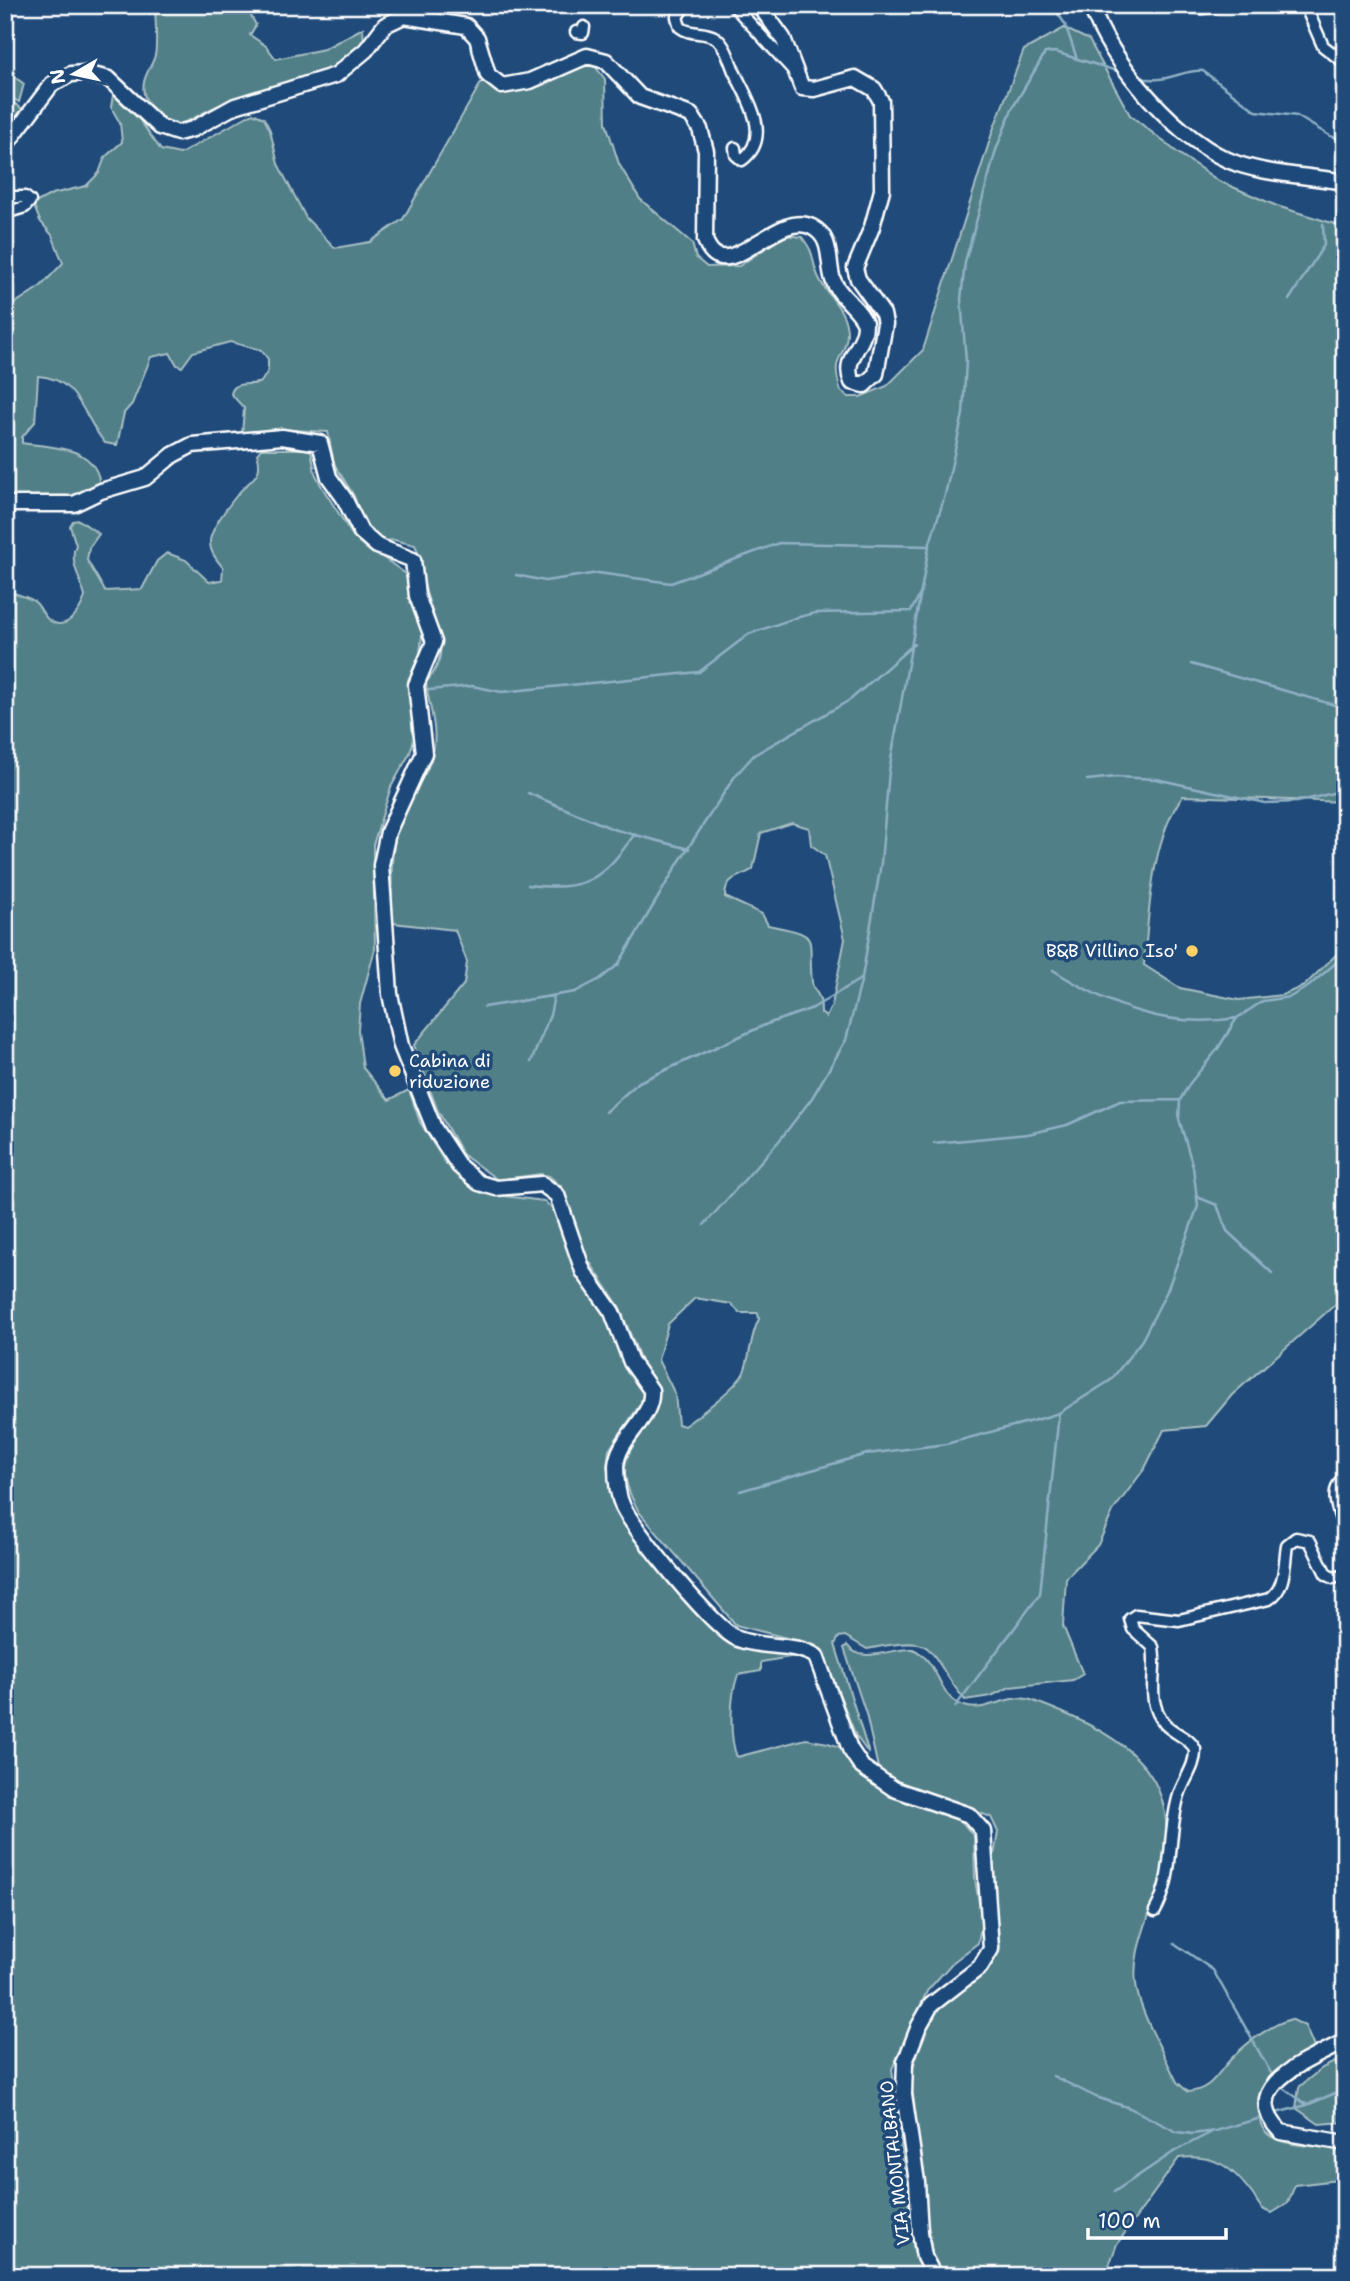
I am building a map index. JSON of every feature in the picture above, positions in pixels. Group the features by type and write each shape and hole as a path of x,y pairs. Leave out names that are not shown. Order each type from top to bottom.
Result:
{"street":[{"path":"685,5 677,17 680,27 686,32 704,32 722,44 754,108 757,121 750,152 742,160 736,155 735,148"},
{"path":"733,5 793,71"},
{"path":"5,146 52,84 71,74 85,73 109,79 160,127 178,133 193,129 235,106 337,75 366,50 385,25 404,16 466,26 477,38 488,75 502,86 530,81 580,57 600,58 640,97 685,111 695,120 706,151 705,240 711,252 722,257 735,255 772,232 794,225 808,225 821,236 830,250 834,284 865,323 863,338 852,356 848,371 852,382 864,385 876,374 885,324 883,314 858,279 855,268 872,227 881,190 882,107 874,89 860,79 848,78 808,89 800,86 783,38 759,5"},
{"path":"1182,5 1202,8 1224,5"},
{"path":"1305,5 1323,46 1345,63"},
{"path":"1092,10 1132,79 1172,120 1207,148 1236,164 1251,168 1345,182"},
{"path":"5,197 21,197 30,201 25,207 5,213"},
{"name":"VIA MONTALBANO","path":"5,504 74,503 101,491 145,478 173,455 192,445 265,438 300,438 320,443 328,477 366,538 383,549 413,560 416,596 434,642 416,685 425,753 396,812 381,865 394,1020 434,1128 459,1166 479,1183 496,1188 542,1184 552,1190 560,1202 583,1271 612,1312 631,1362 651,1390 648,1409 621,1444 617,1456 618,1493 631,1520 703,1609 727,1633 743,1641 794,1648 816,1656 850,1749 862,1767 894,1789 969,1815 983,1832 991,1949 980,1967 931,2005 919,2026 904,2076 920,2232 924,2257 934,2276"},
{"path":"1345,1477 1335,1497 1345,1530"},
{"path":"1155,1911 1168,1870 1178,1796 1195,1756 1195,1749 1191,1742 1165,1723 1158,1711 1151,1686 1153,1647 1133,1629 1130,1619 1136,1615 1156,1620 1190,1619 1269,1599 1275,1595 1282,1581 1287,1545 1296,1538 1310,1541 1326,1574 1333,1578 1345,1575"},
{"path":"1345,2041 1283,2074 1272,2087 1266,2105 1268,2114 1281,2132 1345,2143"}],"green space":[{"path":"154,5 245,5 256,25 250,35 266,46 276,59 324,49 363,28 364,46 329,69 235,99 172,126 151,108 143,89 156,51"},
{"path":"1064,28 1089,40 1130,115 1178,153 1219,181 1277,206 1345,227 1345,802 1183,796 1172,813 1158,854 1150,900 1144,965 1180,988 1239,1000 1282,995 1304,986 1345,946 1345,1296 1232,1395 1206,1426 1164,1430 1145,1468 1113,1511 1098,1545 1066,1578 1063,1626 1083,1674 1073,1680 1010,1687 991,1696 965,1700 929,1649 921,1645 909,1643 867,1649 845,1636 839,1637 835,1644 869,1754 856,1736 822,1651 814,1645 736,1625 639,1512 625,1476 626,1463 651,1417 657,1400 619,1306 587,1258 562,1187 549,1176 540,1174 498,1180 462,1154 437,1109 414,1045 464,984 467,962 455,930 393,923 393,848 400,819 433,754 435,738 426,682 435,670 441,648 415,545 394,540 384,541 365,528 354,496 334,464 328,432 272,429 242,436 244,408 231,394 235,386 261,382 268,371 268,359 261,350 230,342 193,352 182,367 177,365 170,353 151,357 132,404 124,413 117,445 105,443 79,401 63,384 52,378 38,376 35,422 22,437 22,443 59,448 82,455 97,472 100,485 69,497 5,502 5,310 41,286 63,263 52,235 40,221 33,204 52,194 86,186 99,173 105,157 122,142 120,123 111,107 113,95 124,98 161,150 180,154 253,113 264,118 270,130 278,164 306,218 335,248 370,242 403,219 482,81 496,90 524,90 580,66 594,65 605,79 606,123 619,164 640,199 692,243 696,258 707,267 739,266 785,235 802,237 812,253 818,276 844,317 846,342 837,364 841,391 849,397 860,397 887,386 923,350 993,130 1024,50","holes":["792,823 809,828 811,845 825,855 845,939 832,1005 826,1017 821,1013 820,999 812,984 810,946 805,935 768,925 762,914 725,897 731,881 753,869 761,833","695,1298 731,1304 740,1313 758,1313 759,1319 741,1378 684,1426 678,1424 675,1394 658,1360 668,1324"]},
{"path":"5,70 24,84 19,102 5,94"},
{"path":"5,97 24,110 5,135"},
{"path":"261,449 311,449 315,473 353,536 406,574 410,600 423,626 420,654 408,680 414,739 410,753 391,787 373,845 375,949 360,1004 358,1030 363,1068 389,1100 409,1090 420,1122 446,1164 459,1166 476,1187 489,1194 544,1201 555,1211 575,1270 605,1314 625,1369 644,1392 641,1403 609,1450 607,1466 616,1508 719,1636 737,1645 796,1656 761,1662 761,1671 738,1675 733,1694 732,1716 737,1757 806,1739 849,1750 868,1778 959,1818 974,1837 975,1879 982,1921 978,1943 952,1963 927,1991 892,2069 914,2251 926,2276 5,2276 5,588 35,602 47,618 55,623 61,624 72,619 85,597 75,564 76,545 70,526 73,521 79,520 99,534 89,548 87,560 105,591 142,589 157,561 167,553 186,560 209,582 222,580 223,568 211,550 211,538 229,505 257,473 257,454"},
{"path":"847,1645 853,1651 869,1655 913,1649 929,1662 943,1688 955,1702 972,1708 1014,1699 1031,1700 1099,1730 1125,1748 1146,1768 1159,1792 1166,1821 1165,1856 1137,1954 1135,1978 1154,2036 1177,2082 1188,2092 1208,2085 1236,2054 1267,2030 1291,2019 1305,2026 1314,2047 1285,2065 1271,2078 1260,2106 1261,2125 1266,2132 1282,2141 1345,2150 1345,2185 1338,2180 1295,2185 1288,2203 1272,2213 1263,2209 1238,2177 1222,2164 1203,2158 1179,2158 1117,2244 1105,2276 944,2276 932,2255 911,2095 913,2068 921,2039 943,1999 973,1982 994,1961 1000,1946 991,1873 998,1832 991,1817 892,1780 878,1768 866,1714 844,1648"},
{"path":"1345,2057 1345,2122 1319,2124 1296,2108 1299,2087 1322,2068"}],"waterway":[{"path":"1052,5 1065,24 1077,59"},
{"path":"704,1225 779,1141 812,1098 846,1040 862,978 881,863 889,771 929,546 945,495 963,414 966,361 961,299 965,262 996,150 1012,109 1045,53 1055,52 1120,72"},
{"path":"1140,78 1159,79 1203,71 1256,111 1297,116 1330,136 1345,141"},
{"path":"1289,300 1324,245 1323,224"},
{"path":"516,575 545,581 598,573 671,583 779,543 929,546"},
{"path":"429,690 472,686 502,692 699,672 749,634 815,613 911,611 920,594"},
{"path":"484,1007 575,992 600,979 618,965 679,862 735,776 754,755 850,700 914,644"},
{"path":"1191,664 1345,708"},
{"path":"1087,780 1116,777 1156,779 1265,803 1297,802 1345,790"},
{"path":"528,793 613,829 689,849"},
{"path":"528,885 564,886 590,880 612,863 634,835"},
{"path":"740,1491 867,1454 946,1444 1043,1418 1059,1413 1111,1380 1142,1340 1167,1291 1198,1206 1193,1167 1179,1119 1180,1100 1237,1018 1263,1001 1290,997 1309,986 1345,955"},
{"path":"1053,970 1096,995 1140,1012 1187,1020 1237,1018"},
{"path":"605,1112 639,1082 767,1024 813,1008 862,978"},
{"path":"531,1062 550,1015 554,996"},
{"path":"934,1143 1028,1134 1067,1125 1120,1101 1180,1100"},
{"path":"1197,1197 1217,1205 1227,1231 1272,1273"},
{"path":"955,1707 1040,1594 1059,1413"},
{"path":"1174,1943 1213,1970 1271,2073"},
{"path":"1053,2076 1096,2097 1130,2108 1177,2132 1192,2134 1215,2131 1261,2118"},
{"path":"1281,2086 1307,2105"},
{"path":"1276,2113 1307,2105 1345,2089"},
{"path":"1114,2192 1175,2151 1212,2132"}],"place":[{"name":"B&B Villino Iso'","path":"1192,951"},
{"name":"Cabina di riduzione","path":"395,1071"}]}
